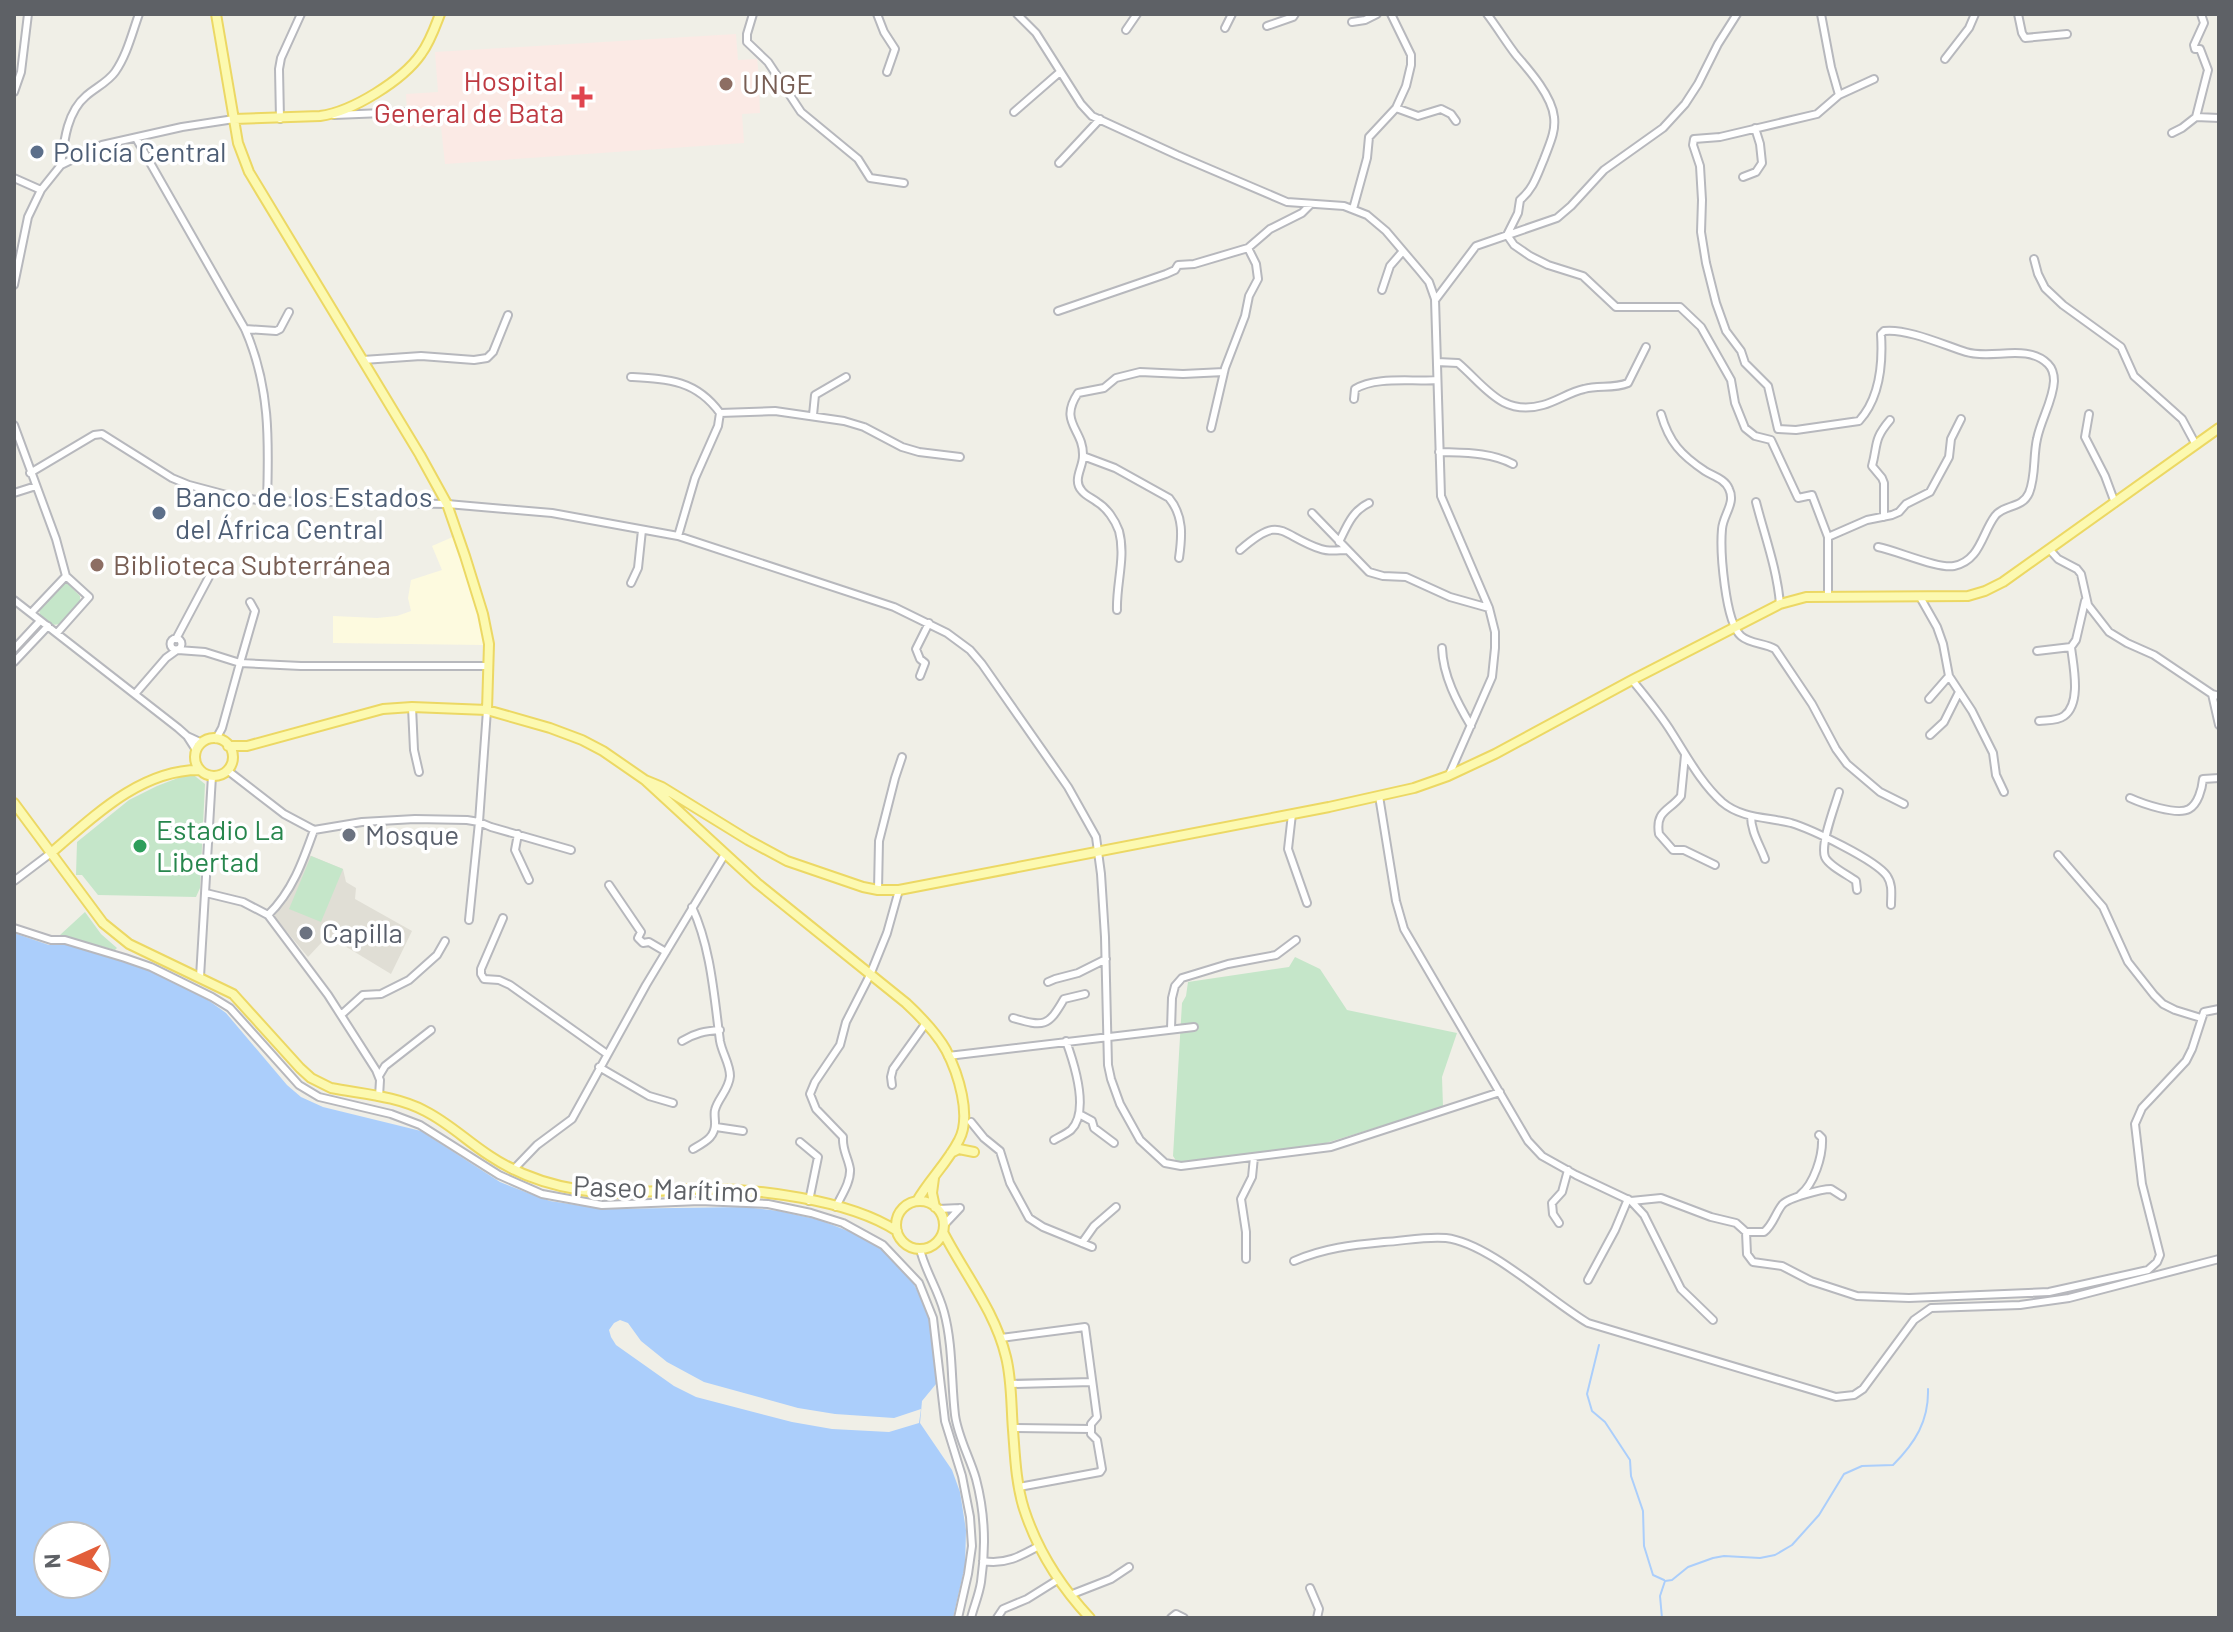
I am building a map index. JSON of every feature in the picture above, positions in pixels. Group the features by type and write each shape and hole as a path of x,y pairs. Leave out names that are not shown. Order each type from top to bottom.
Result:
{"main road":[{"path":"216,14 238,143 252,179 447,504 483,614 489,644 487,710"},
{"path":"234,119 334,115 365,99 416,61 428,43 440,14"},
{"path":"645,780 787,861 878,890 899,890 1379,796 1448,776 1495,754 1780,604 1806,597 1968,596 1985,591 2050,550 2219,428"},
{"path":"180,770 209,739 247,746 383,709 412,707 487,710 582,740 603,751 645,780 768,893 906,1003 926,1023 948,1056 964,1101 964,1116 961,1136 917,1201"},
{"path":"222,742 232,759"},
{"path":"51,853 117,799 137,787 180,770 199,770 212,776 223,774 232,759 247,746"},
{"path":"198,750 199,770"},
{"name":"Paseo Marítimo","path":"14,803 103,923 114,933 129,944 233,994 300,1068 311,1078 331,1088 424,1110 513,1170 550,1183 580,1190 617,1192 700,1189 765,1192 836,1207 885,1223 897,1231"},
{"path":"715,844 727,827"},
{"path":"950,1154 959,1149 974,1152"},
{"path":"935,1174 932,1187 943,1228 1001,1338 1011,1384 1023,1507 1039,1546 1070,1595 1090,1618"},
{"path":"936,1208 927,1202 917,1201 906,1205 898,1214 897,1231 904,1243 920,1249 933,1245 943,1228"},
{"name":"Paseo Marítimo","path":"865,1216 898,1214"},
{"path":"933,1245 961,1264"}],"street":[{"path":"14,92 21,72 28,14"},
{"path":"61,165 73,113 79,102 115,71 139,14"},
{"path":"280,119 281,58 301,14"},
{"path":"753,14 747,42 768,62 801,112 858,159 870,178 904,183"},
{"path":"877,14 895,49 887,72"},
{"path":"1017,14 1036,33 1092,116 1287,202 1353,209 1377,221 1429,282 1435,299 1440,488 1489,608 1495,632 1492,677 1448,776"},
{"path":"1126,30 1137,14"},
{"path":"1225,28 1232,14"},
{"path":"1267,26 1295,14"},
{"path":"1352,22 1377,14"},
{"path":"1353,209 1367,158 1369,137 1396,108 1411,65 1411,55 1391,14"},
{"path":"1487,14 1527,66 1552,106 1554,117 1553,135 1536,181 1520,200 1518,213 1507,235"},
{"path":"1435,299 1476,246 1557,218 1604,170 1663,128 1698,84 1737,14"},
{"path":"1821,14 1839,95"},
{"path":"1945,59 1969,28 1975,14"},
{"path":"2018,14 2025,38 2067,34"},
{"path":"2172,133 2196,117 2208,70 2200,49 2195,49 2194,45 2204,23 2201,14"},
{"path":"1014,112 1060,72"},
{"path":"1703,210 1700,166 1694,139 1720,137 1817,114 1839,95 1874,79"},
{"path":"1396,108 1418,116 1441,109 1456,121"},
{"path":"334,115 408,112"},
{"path":"2196,117 2219,118"},
{"path":"14,285 28,217 41,190 61,165 94,148 182,127 234,119"},
{"path":"1059,163 1100,119"},
{"path":"1743,177 1756,172 1762,163 1755,128"},
{"path":"136,138 252,345 269,422 267,501"},
{"path":"14,178 41,190"},
{"path":"1702,200 1701,232 1716,303 1726,331 1741,351 1745,363 1768,386 1778,429 1859,421 1874,396 1881,374 1881,334 1884,331 1925,338 1968,353 2034,355 2052,368 2053,388 2036,441 2028,494 2019,505 1995,515 1978,550 1957,565 1939,566 1878,547"},
{"path":"1058,311 1166,274 1178,265 1194,264 1248,248 1270,229 1302,213 1310,205"},
{"path":"1507,235 1514,245 1530,256 1583,276 1616,307 1680,307 1701,327 1731,380 1735,403 1745,428 1755,436 1770,439 1798,498 1812,495 1828,537 1828,596"},
{"path":"1211,428 1224,372 1245,316 1249,296 1258,279 1256,264 1248,248"},
{"path":"1382,290 1390,266 1403,251"},
{"path":"2034,259 2045,288 2121,347 2134,376 2182,419 2196,445"},
{"path":"245,329 276,331 289,312"},
{"path":"363,360 421,356 487,358 493,352 508,315"},
{"path":"1437,362 1458,363 1488,393 1524,409 1563,398 1581,389 1628,383 1646,347"},
{"path":"1117,610 1122,556 1118,528 1104,507 1082,492 1078,485 1082,442 1071,420 1071,403 1078,393 1104,388 1116,378 1140,372 1224,372"},
{"path":"631,377 682,383 703,396 720,413 775,411 813,415 864,427 910,450 960,457"},
{"path":"813,415 815,395 846,377"},
{"path":"1354,399 1355,389 1372,383 1437,380"},
{"path":"678,536 695,478 718,426 720,413"},
{"path":"1661,414 1671,442 1698,466 1724,482 1731,492 1732,502 1722,531 1721,559 1734,627 1745,639 1775,649 1847,764 1880,792 1904,804"},
{"path":"2089,414 2085,437 2115,503"},
{"path":"1828,537 1867,520 1899,512 1906,504 1933,489 1949,457 1951,439 1961,419"},
{"path":"1884,517 1884,483 1872,466 1877,436 1890,420"},
{"path":"14,425 56,539 66,576 89,597 57,633"},
{"path":"1775,446 1782,430"},
{"path":"30,473 99,433 163,474 189,485 234,497 267,501 447,504 552,513 678,536 894,607 929,623 970,650 1086,815 1099,851 1106,959 1108,1065 1120,1104 1140,1140 1165,1163 1181,1166 1331,1147 1500,1092"},
{"path":"1439,452 1491,455 1513,464"},
{"path":"1083,456 1115,468 1169,498 1176,506 1180,521 1179,558"},
{"path":"14,493 36,486"},
{"path":"1756,502 1768,538 1780,604"},
{"path":"1339,542 1351,517 1369,503"},
{"path":"1312,513 1369,572 1406,577 1437,592 1489,608"},
{"path":"1240,550 1271,529 1287,531 1321,549 1347,550"},
{"path":"631,583 638,568 642,530"},
{"path":"2050,550 2081,574 2093,614 2109,632 2154,655 2215,695 2219,725"},
{"path":"135,694 177,645 210,575"},
{"path":"31,613 66,576"},
{"path":"1920,597 1937,627 1949,676 1972,711 1993,753 1996,775 2004,792"},
{"path":"2039,721 2058,719 2071,707 2076,681 2071,647 2076,640 2086,597"},
{"path":"14,600 187,736 198,750"},
{"path":"222,742 222,728 255,611 250,602"},
{"path":"14,649 40,621"},
{"path":"920,676 925,663 916,649 929,623"},
{"path":"14,662 48,626"},
{"path":"177,645 240,663 489,666"},
{"path":"2037,651 2071,647"},
{"path":"1442,648 1442,664 1447,679 1471,726"},
{"path":"1929,699 1949,676"},
{"path":"1632,680 1671,731 1706,786 1724,804 1751,816 1793,824 1850,849 1888,877 1891,905"},
{"path":"1930,735 1944,722 1959,692"},
{"path":"412,707 414,750 419,772"},
{"path":"469,920 487,710"},
{"path":"1685,755 1681,796 1663,811 1659,834 1673,850 1684,850 1715,865"},
{"path":"878,890 879,841 902,757"},
{"path":"227,770 284,814 314,830 415,819 479,822 571,850"},
{"path":"200,977 212,776"},
{"path":"884,778 894,781"},
{"path":"2130,798 2154,807 2185,810 2191,807 2202,791 2203,779 2219,778"},
{"path":"1839,792 1826,838 1825,858 1856,881 1857,890"},
{"path":"1379,796 1396,901 1404,929 1528,1141 1536,1151 1568,1170 1629,1200 1644,1215 1681,1289 1713,1320"},
{"path":"1292,814 1288,849 1307,903"},
{"path":"1751,816 1751,827 1765,859"},
{"path":"268,915 279,905 295,879 314,830"},
{"path":"518,834 515,850 529,880"},
{"path":"14,881 51,853"},
{"path":"513,1170 537,1145 572,1119 599,1067 725,854"},
{"path":"2058,855 2103,907 2128,962 2141,980 2163,1004 2201,1018"},
{"path":"609,885 641,932 638,938 666,952"},
{"path":"836,1207 850,1174 842,1147 843,1137 816,1109 810,1094 837,1052 846,1022 887,933 899,890"},
{"path":"206,893 243,902 268,915 341,1015 379,1076"},
{"path":"692,907 701,930 730,1076 715,1109 716,1127 708,1141 693,1149"},
{"path":"503,918 481,969 484,979 510,985 607,1054"},
{"path":"14,928 51,940 65,940 151,967 212,997 230,1008 299,1085 319,1097 391,1114 420,1125 499,1175 542,1194 602,1205 700,1201 768,1204 843,1223 883,1245 919,1283 933,1318 945,1421 962,1476 970,1517 972,1546 958,1618"},
{"path":"1171,1029 1172,998 1175,986 1182,978 1228,964 1276,955 1296,940"},
{"path":"341,1015 363,995 381,994 409,980 437,955 445,941"},
{"path":"1048,982 1078,973 1106,959"},
{"path":"1013,1018 1045,1024 1054,1017 1064,999 1085,994"},
{"path":"1746,1232 1747,1254 1753,1262 1782,1266 1811,1281 1863,1297 2049,1292 2148,1270 2160,1255 2142,1184 2135,1124 2142,1108 2186,1061 2206,1010 2219,1009"},
{"path":"892,1085 893,1069 926,1023"},
{"path":"1039,1024 1041,1044"},
{"path":"948,1056 1194,1027"},
{"path":"379,1097 379,1076 385,1066 431,1030"},
{"path":"682,1041 693,1034 720,1030"},
{"path":"1054,1140 1073,1128 1079,1114 1077,1076 1066,1041"},
{"path":"599,1067 649,1096 673,1103"},
{"path":"1079,1114 1092,1121 1094,1128 1114,1143"},
{"path":"971,1122 1000,1151 1010,1183 1029,1218 1092,1247"},
{"path":"716,1127 743,1131"},
{"path":"1797,1198 1807,1190 1814,1173 1822,1148 1819,1135"},
{"path":"800,1142 818,1157 809,1201"},
{"path":"1246,1259 1241,1199 1252,1177 1254,1157"},
{"path":"1559,1223 1553,1214 1552,1203 1562,1192 1568,1170"},
{"path":"1629,1200 1661,1198 1736,1223 1746,1232 1764,1232 1785,1201 1822,1189 1831,1189 1842,1196"},
{"path":"1588,1280 1629,1200"},
{"path":"1082,1243 1094,1226 1116,1207"},
{"path":"936,1208 960,1208 943,1228"},
{"path":"1294,1261 1344,1246 1433,1238 1456,1240 1514,1271 1588,1323 1836,1397 1854,1395 1863,1389 1914,1320 1931,1308 2020,1305 2069,1298 2219,1259"},
{"path":"920,1249 946,1319 955,1418 977,1484 984,1525 980,1585 971,1618"},
{"path":"1001,1338 1083,1326 1087,1330 1097,1417 1091,1424 1091,1434 1097,1440 1102,1469 1100,1472 1019,1487"},
{"path":"1011,1384 1092,1382"},
{"path":"1013,1428 1091,1429"},
{"path":"983,1561 1006,1561 1039,1546"},
{"path":"1070,1595 1111,1579 1129,1567"},
{"path":"997,1618 1003,1609 1027,1599 1059,1579"},
{"path":"1310,1588 1319,1609 1317,1618"},
{"path":"1171,1618 1176,1614 1184,1618"}],"shaded area":[{"name":"Hospital General de Bata","path":"736,34 738,60 757,59 758,67 760,113 742,114 744,143 445,164 441,127 408,128 406,94 438,92 435,52"},
{"path":"455,536 481,623 484,645 333,643 333,616 377,618 411,611 408,598 411,580 442,570 432,546"},
{"path":"309,855 343,869 346,882 356,888 355,899 412,931 391,974 335,940 323,941 308,957 273,915 286,900"}],"green space":[{"path":"61,584 68,584 80,596 80,603 61,624 52,625 40,615 39,608"},
{"name":"Estadio La Libertad","path":"191,773 205,784 200,888 196,897 98,895 82,875 76,875 77,842 129,800"},
{"path":"311,856 343,869 321,922 289,909"},
{"path":"85,912 101,934 117,948 115,950 60,935"},
{"path":"1295,957 1320,969 1347,1010 1457,1033 1442,1077 1443,1107 1326,1143 1177,1162 1173,1156 1182,1003 1188,982 1289,967"}],"water":[{"path":"14,933 49,945 62,943 144,968 208,1000 226,1013 287,1085 301,1097 323,1107 421,1131 500,1182 550,1201 603,1209 745,1207 779,1211 820,1220 853,1233 881,1249 911,1279 926,1307 934,1338 936,1384 922,1401 920,1423 952,1470 960,1492 966,1530 965,1566 953,1618 14,1618"}],"pier":[{"path":"620,1320 628,1323 641,1341 667,1362 704,1382 798,1408 835,1414 894,1418 921,1409 919,1423 889,1432 832,1429 696,1397 674,1386 616,1345 609,1330"}],"waterway":[{"path":"1599,1345 1587,1394 1592,1411 1605,1422 1630,1460 1631,1476 1643,1511 1644,1546 1653,1575 1664,1580"},
{"path":"1662,1618 1660,1596 1665,1581 1672,1580 1688,1567 1713,1558 1775,1555 1792,1545 1819,1515 1844,1474 1862,1466 1893,1465 1919,1431 1926,1411 1928,1389"}],"place":[{"name":"UNGE","path":"726,84"},
{"name":"Hospital General de Bata","path":"582,97"},
{"name":"Policía Central","path":"37,152"},
{"name":"Banco de los Estados del África Central","path":"159,513"},
{"name":"Biblioteca Subterránea","path":"97,565"},
{"name":"Mosque","path":"349,835"},
{"name":"Estadio La Libertad","path":"140,846"},
{"name":"Capilla","path":"306,933"}]}
